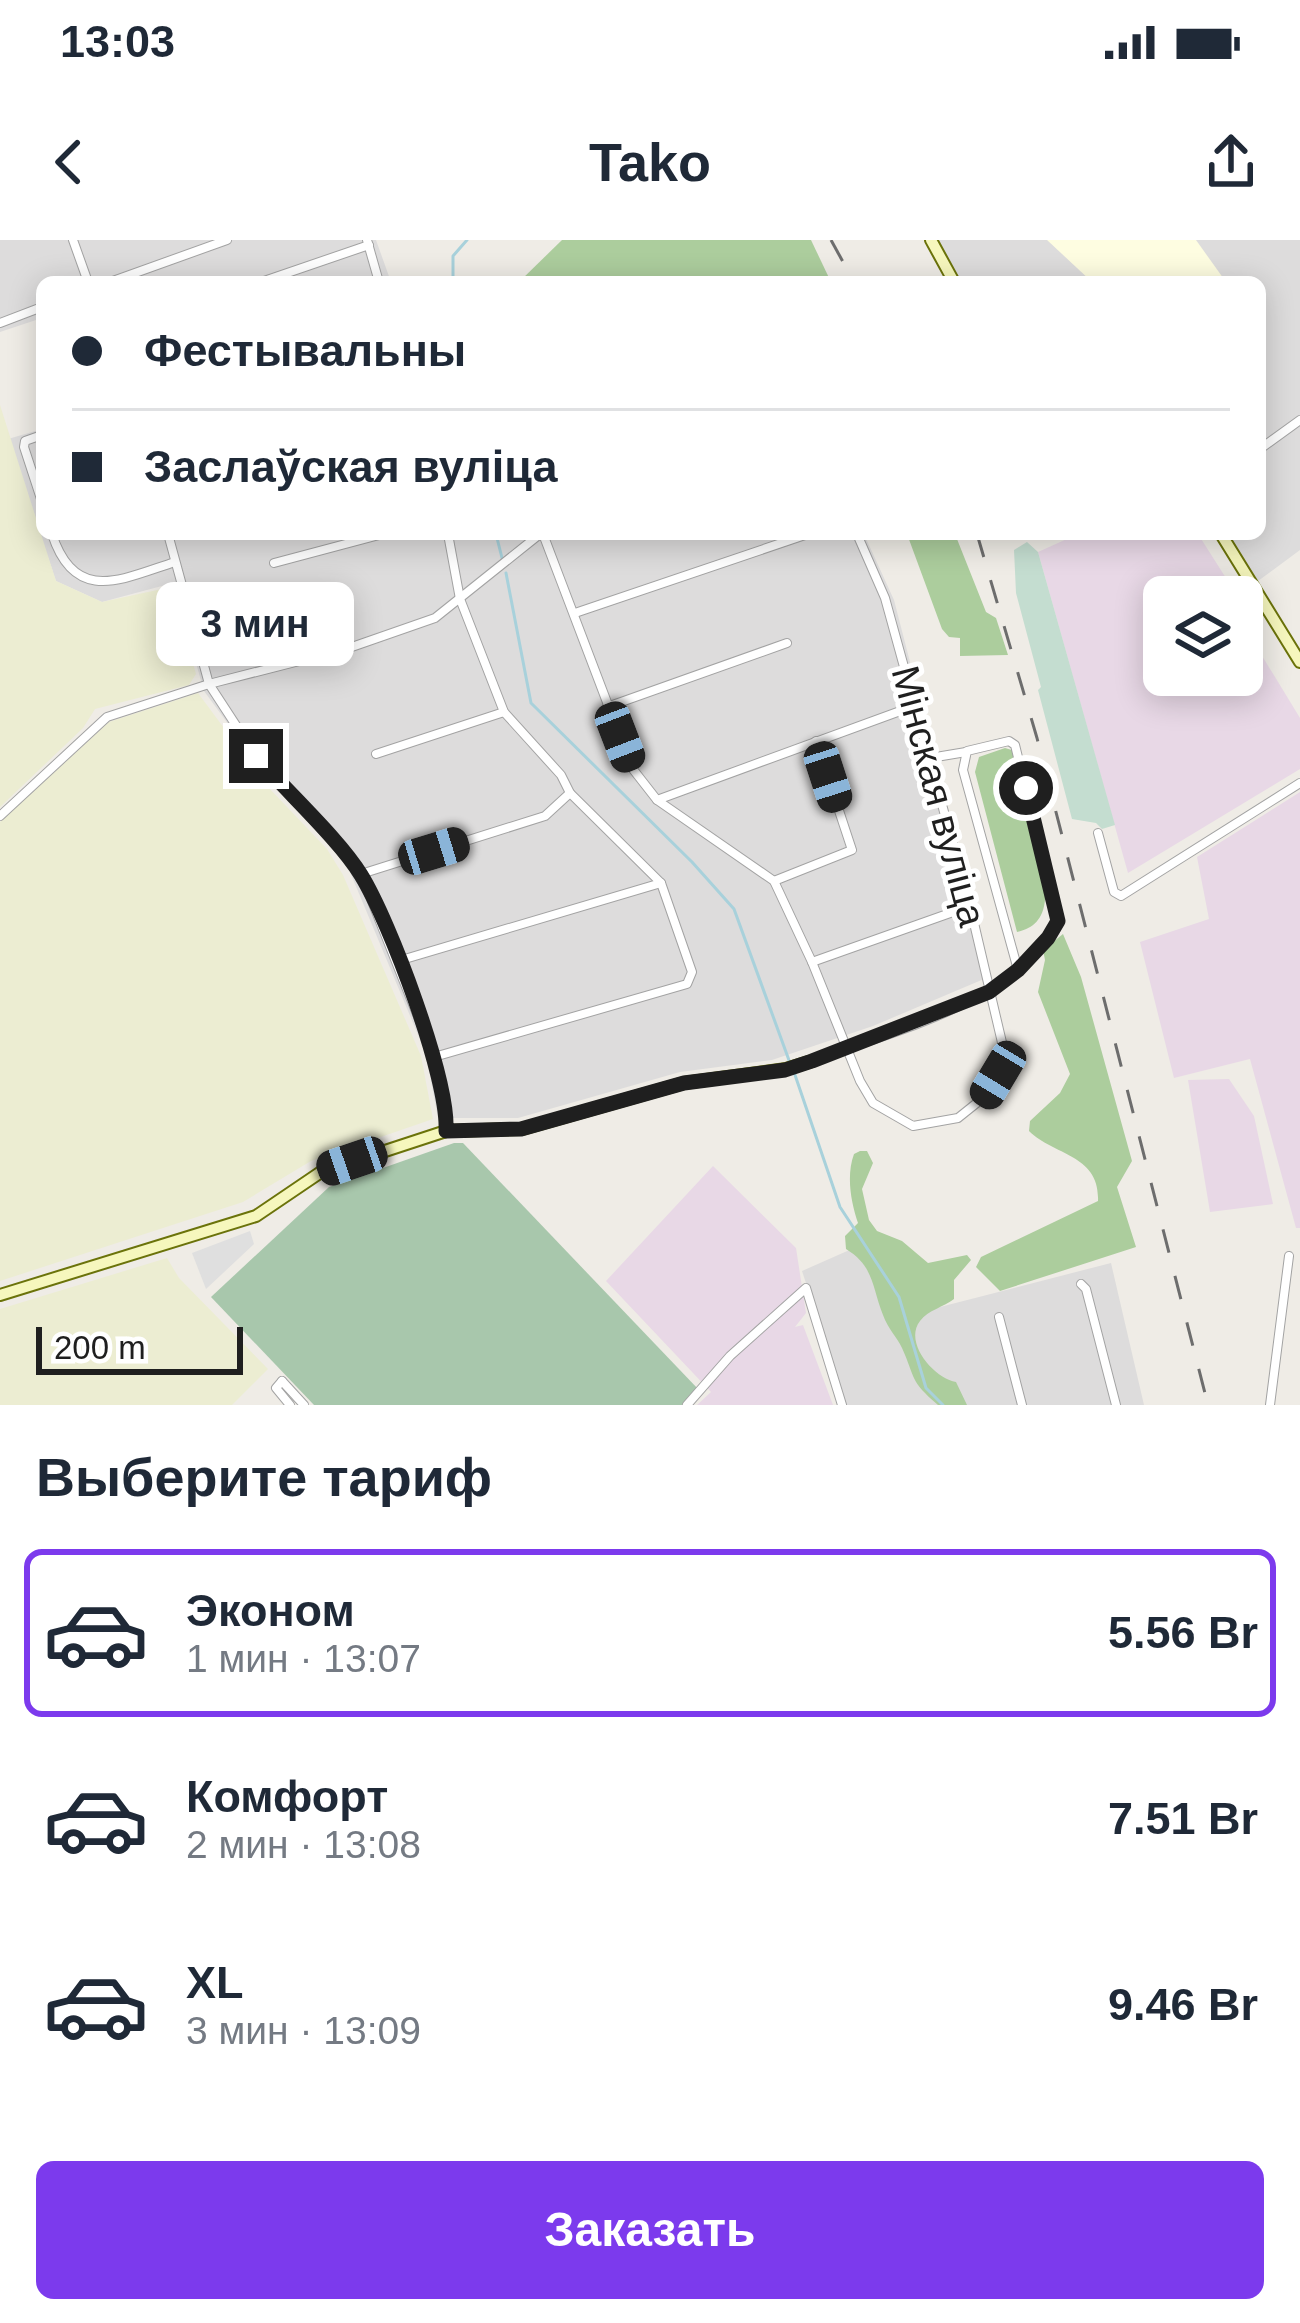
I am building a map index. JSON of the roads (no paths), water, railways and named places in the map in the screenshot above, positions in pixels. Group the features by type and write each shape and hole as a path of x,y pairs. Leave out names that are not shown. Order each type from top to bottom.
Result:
{"street":[{"path":"73,240 86,276"},
{"path":"126,276 224,240"},
{"path":"932,240 951,276"},
{"path":"277,276 368,243 377,276"},
{"path":"0,323 36,309"},
{"path":"1266,444 1300,420"},
{"path":"36,437 25,441 36,480"},
{"path":"54,540 61,560 104,585 176,562"},
{"path":"170,540 209,684 256,756 361,874 434,1057 446,1104 446,1131"},
{"path":"274,563 360,540"},
{"path":"434,1057 687,984 692,972 661,883 570,793 561,775 504,712 460,599 449,540"},
{"path":"0,816 107,717 209,684 346,649 435,618 534,540"},
{"path":"545,540 632,768 657,800 774,880 847,1048"},
{"path":"575,613 790,540"},
{"name":"Мінская вуліца","path":"847,1048 873,1103 913,1126 958,1118 983,1099 998,1075 1004,1051 970,906 885,598 860,540"},
{"path":"1225,540 1300,662"},
{"path":"607,707 787,644"},
{"path":"657,800 914,706"},
{"path":"376,754 504,712"},
{"path":"774,880 852,850 816,741"},
{"path":"0,1294 256,1216 321,1172 446,1131 521,1129 684,1083 785,1070 989,992 1048,938 1058,921 1052,890 1014,742 930,758"},
{"path":"967,751 962,770 1018,970"},
{"path":"1098,833 1114,892 1121,896 1300,783"},
{"path":"361,874 545,816 570,793"},
{"path":"398,962 661,883"},
{"path":"812,962 970,906"},
{"path":"1270,1405 1288,1256"},
{"path":"1081,1285 1086,1289 1116,1405"},
{"path":"687,1405 730,1356 806,1288 842,1405"},
{"path":"999,1317 1022,1405"},
{"path":"290,1405 276,1388 282,1382 304,1405"}],"waterway":[{"path":"453,276 453,256 467,240"},
{"path":"498,540 502,558"},
{"path":"506,573 531,703 734,909 790,1063"},
{"path":"794,1072 840,1207 899,1297 926,1388 943,1405"}],"railway":[{"path":"831,240 851,276"},
{"path":"979,540 1037,738 1208,1405"}]}
